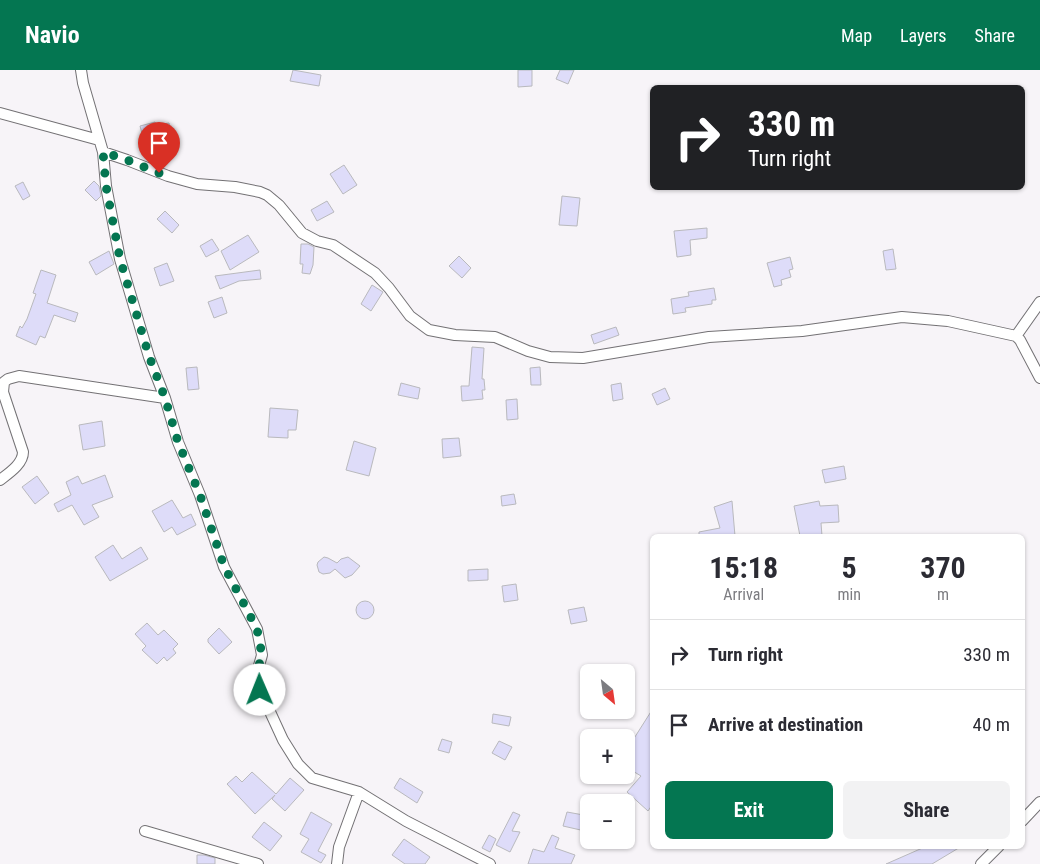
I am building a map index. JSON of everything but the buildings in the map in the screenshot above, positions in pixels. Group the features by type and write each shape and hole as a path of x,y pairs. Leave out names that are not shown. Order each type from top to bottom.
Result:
{"street":[{"path":"81,70 98,140 103,152 106,186 120,259 149,356 165,398 178,442 200,495 224,566 257,629 262,655 258,669 260,690 268,709 298,764 312,778 359,792 406,821 490,864"},
{"path":"0,114 98,140"},
{"path":"103,152 168,176 197,184 235,187 267,195 279,205 302,233 317,241 333,245 375,273 410,316 429,330 454,335 495,337 528,351 550,357 583,358 709,337 802,331 902,317 948,321 1016,336 1040,378"},
{"path":"1016,336 1040,302"},
{"path":"0,480 23,457 3,392 4,382 8,379 19,376 165,398"},
{"path":"336,864 339,847 359,792"},
{"path":"1025,818 1040,802"},
{"path":"145,831 258,864"},
{"path":"981,864 996,849"}],"route":[{"path":"159,173 103,152 106,186 120,259 149,356 165,398 178,442 200,495 214,541 224,566 257,629 262,655 258,669 260,690"}]}
